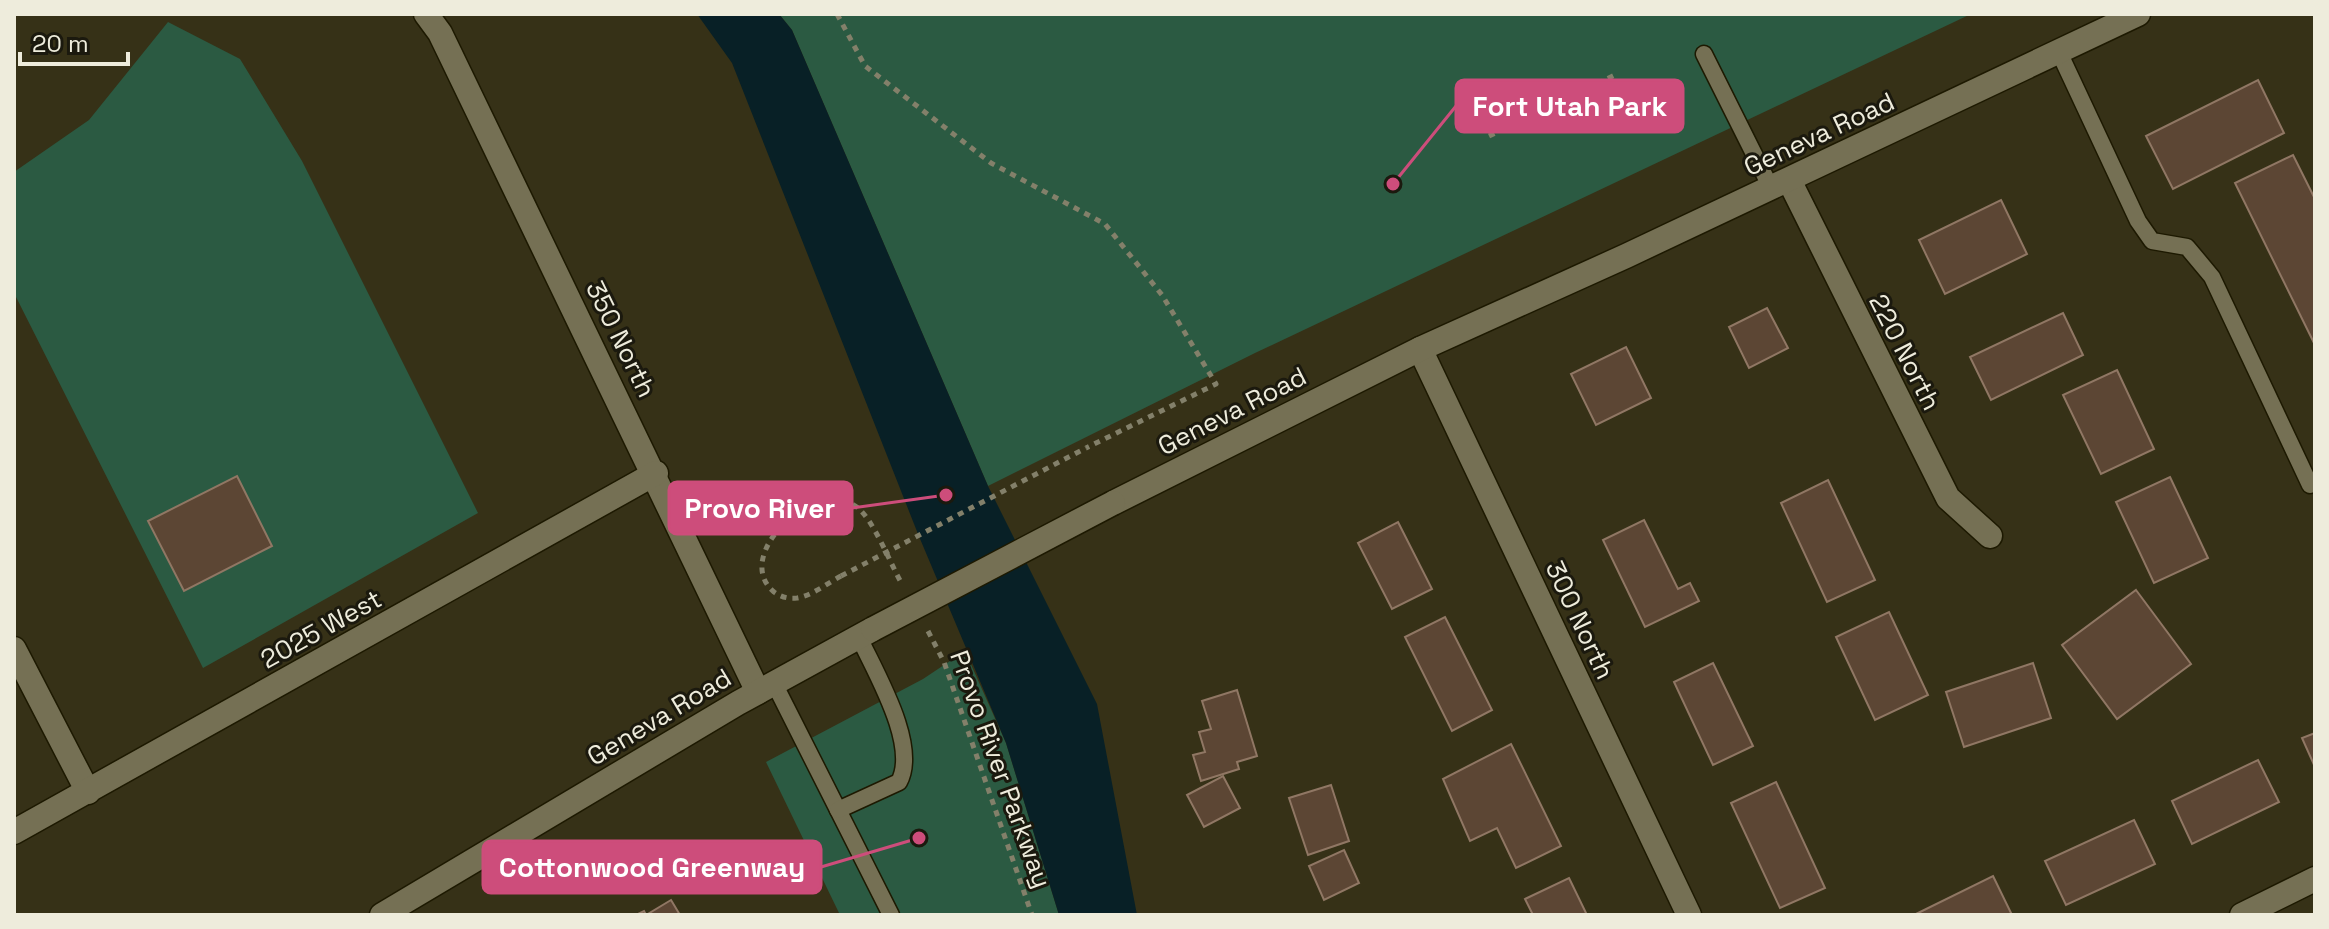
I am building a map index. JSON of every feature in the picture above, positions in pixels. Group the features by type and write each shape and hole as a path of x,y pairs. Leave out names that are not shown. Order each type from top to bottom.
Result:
{"street":[{"name":"350 North","path":"426,14 440,33 656,473 766,688"},
{"name":"Geneva Road","path":"382,915 766,688 1113,503 1420,349 1780,184 2138,14"},
{"name":"220 North","path":"1780,184 1948,498 1990,536"},
{"name":"300 North","path":"1420,349 1689,915"},
{"name":"2025 West","path":"14,832 656,473"},
{"path":"14,649 88,792"},
{"path":"2242,915 2315,879"}],"lane":[{"path":"2059,52 2138,221 2152,241 2187,247 2212,277 2310,485"},
{"path":"1704,54 1780,184"},
{"path":"838,810 899,782 905,766 904,750 866,633"},
{"path":"766,688 838,810 891,915"}],"path":[{"path":"837,14 865,66 991,163 1105,224 1162,295 1216,384 1086,448 841,576 799,598 781,598 767,586 760,567 766,547 778,530 794,516 826,500 842,501 859,509 903,586"},
{"path":"1489,136 1617,74"},
{"name":"Provo River Parkway","path":"924,624 944,662 1032,915"}],"green space":[{"path":"779,14 1971,14 1255,353 988,486 792,30"},
{"path":"168,22 240,59 302,161 478,513 203,668 14,293 14,172 89,120"},
{"path":"965,651 1006,743 1059,915 840,915 766,762 923,679"}],"water":[{"path":"697,14 779,14 792,30 988,486 1097,704 1137,915 1059,915 1006,743 918,534 732,63"}],"building":[{"path":"2258,80 2284,133 2173,189 2146,136"},
{"path":"2293,155 2315,199 2315,345 2235,183"},
{"path":"2001,200 2027,254 1945,294 1919,240"},
{"path":"1767,308 1788,348 1749,368 1729,327"},
{"path":"2063,313 2083,355 1991,400 1970,357"},
{"path":"1626,347 1651,398 1596,425 1571,374"},
{"path":"2117,370 2154,449 2101,474 2063,395"},
{"path":"237,476 272,546 184,591 148,521"},
{"path":"2170,477 2208,558 2154,583 2116,502"},
{"path":"1828,480 1875,580 1827,602 1781,503"},
{"path":"1644,520 1678,589 1690,583 1699,601 1645,627 1603,540"},
{"path":"1398,522 1432,589 1392,609 1358,543"},
{"path":"2136,590 2191,664 2117,719 2062,645"},
{"path":"1889,612 1928,695 1875,720 1836,637"},
{"path":"1445,617 1492,710 1452,731 1405,637"},
{"path":"1713,663 1753,746 1713,765 1674,682"},
{"path":"2033,663 2051,718 1964,747 1946,692"},
{"path":"1237,690 1257,756 1237,762 1239,769 1201,781 1193,755 1205,752 1199,732 1211,729 1202,701"},
{"path":"2315,733 2315,767 2302,738"},
{"path":"1511,744 1561,846 1516,868 1497,828 1470,841 1443,779"},
{"path":"2258,760 2279,802 2192,844 2172,801"},
{"path":"1223,776 1240,808 1204,827 1187,795"},
{"path":"1776,782 1825,888 1780,908 1731,803"},
{"path":"1331,785 1349,841 1308,855 1289,798"},
{"path":"2134,820 2155,864 2066,905 2045,861"},
{"path":"1344,850 1359,883 1324,900 1309,866"},
{"path":"1993,876 2012,915 1916,914"},
{"path":"1569,878 1587,915 1533,915 1525,899"},
{"path":"671,900 680,915 646,915"}],"place":[{"name":"Fort Utah Park","path":"1393,184"},
{"name":"Provo River","path":"946,495"},
{"name":"Cottonwood Greenway","path":"919,838"}]}
